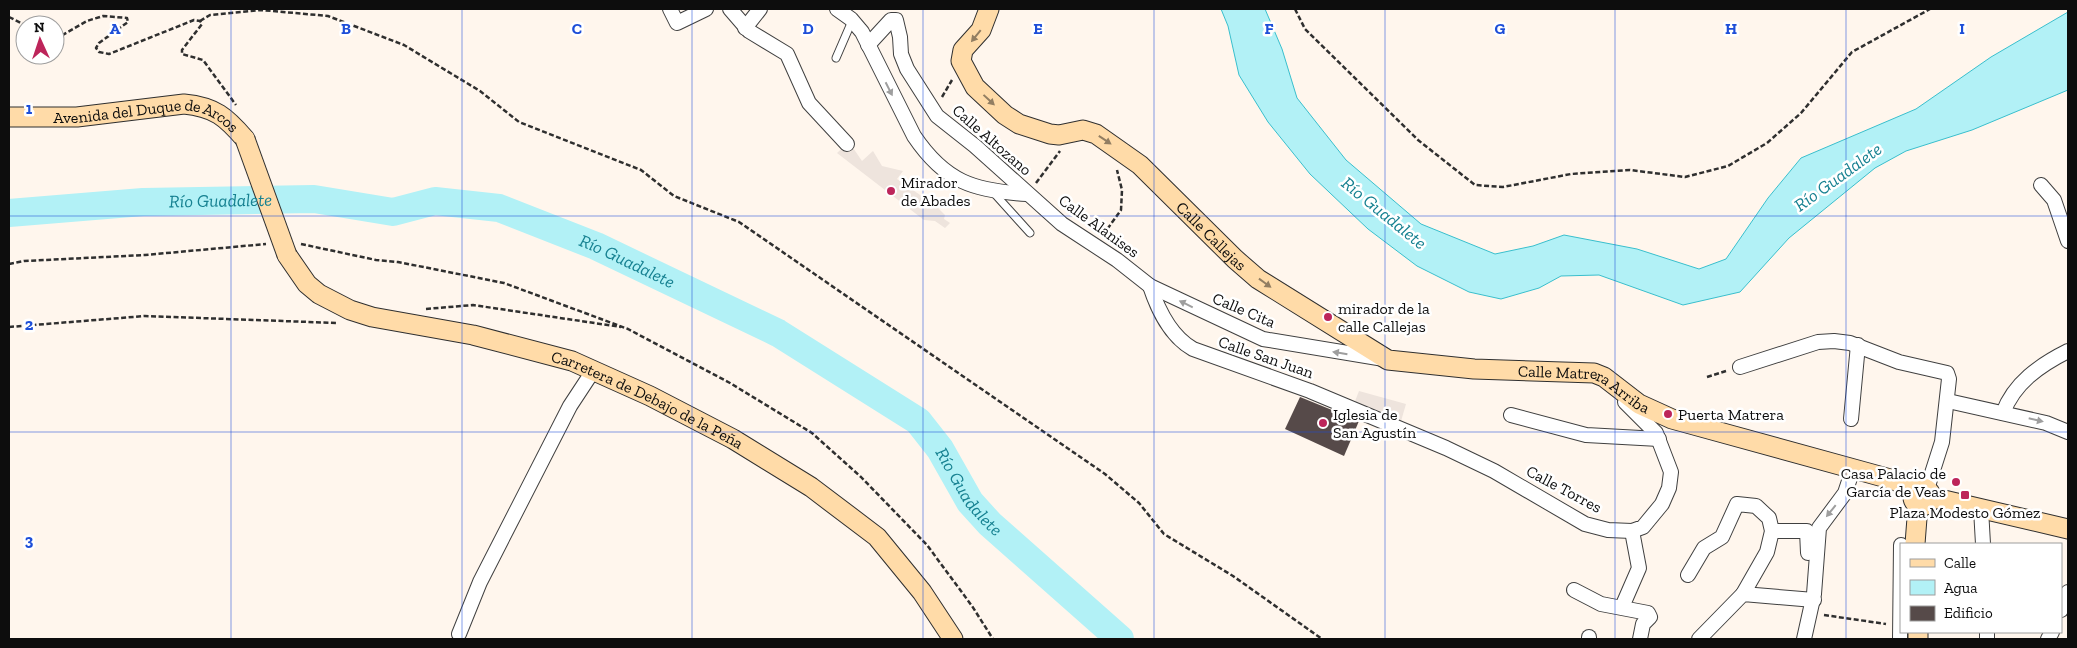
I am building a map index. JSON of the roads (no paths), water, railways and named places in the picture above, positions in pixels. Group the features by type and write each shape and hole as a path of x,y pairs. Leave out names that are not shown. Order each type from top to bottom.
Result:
{"street":[{"path":"670,9 676,23 706,9"},
{"path":"730,9 745,28 788,54 809,103 846,144"},
{"path":"745,28 760,9"},
{"name":"Calle Callejas","path":"989,9 981,30 962,50 961,61 975,87 1011,120 1044,132 1059,135 1087,131 1124,153 1151,175 1235,259 1258,279 1388,360 1493,370"},
{"path":"846,13 868,45 906,121 924,151 958,179 975,188 993,192 1027,194"},
{"name":"Calle Altozano","path":"868,45 891,20 896,20 904,62 933,112 1027,194"},
{"name":"Avenida del Duque de Arcos","path":"9,117 77,117 184,104 197,105 221,114 245,140"},
{"name":"Carretera de Debajo de la Peña","path":"245,140 287,256 307,284 319,294 350,310 372,317 473,335 572,361 650,396 733,439 811,487 877,537 922,592 954,639"},
{"path":"2041,185 2054,200 2068,241"},
{"name":"Calle Alanises","path":"1027,194 1062,224 1150,286"},
{"name":"Calle Cita","path":"1150,286 1263,339 1388,360"},
{"name":"Calle San Juan","path":"1150,286 1158,308 1166,321 1185,344 1192,349 1310,391 1399,428"},
{"path":"1740,367 1818,342 1844,342 1899,362 1947,373 1949,379 1948,402 1942,442 1908,542"},
{"path":"1851,419 1858,346"},
{"path":"2003,413 2010,395 2018,386 2043,366 2068,351"},
{"name":"Calle Matrera Arriba","path":"1493,370 1581,371 1604,377 1640,404 1672,419 1894,480 1923,495"},
{"path":"459,634 484,573 570,406 593,371"},
{"path":"1614,384 1618,394 1659,438 1671,472 1669,488 1657,511 1643,527 1632,531 1638,568 1622,607"},
{"path":"1948,402 2046,422 2068,432"},
{"path":"1511,415 1586,435 1659,438"},
{"name":"Calle Torres","path":"1399,428 1494,471 1585,524 1608,530 1632,531"},
{"path":"1804,639 1812,606 1819,528 1845,493 1853,469"},
{"path":"1923,495 2068,529"},
{"path":"1688,575 1704,548 1722,536 1737,504 1756,506 1770,525 1768,552 1743,594 1699,639"},
{"path":"1981,509 1982,543"},
{"path":"1770,525 1807,531 1809,565 1816,565"},
{"path":"1574,590 1601,604 1622,607 1650,615 1643,624 1640,639"},
{"path":"2062,607 2068,592"},
{"path":"1743,594 1812,606"}],"lane":[{"path":"836,58 846,13"},
{"path":"993,192 1030,233"}],"water":[{"path":"1221,9 1265,9 1282,49 1297,98 1346,160 1421,224 1495,254 1533,246 1564,235 1637,249 1699,269 1726,259 1768,198 1801,158 1916,109 1991,57 2068,12 2068,90 1972,130 1906,151 1875,168 1789,238 1740,292 1683,305 1599,275 1561,276 1539,288 1501,299 1469,292 1417,266 1368,229 1310,174 1268,122 1239,75 1228,26"}],"waterway":[{"name":"Río Guadalete","path":"9,213 143,202 314,199 393,212 435,201 499,208 596,246 778,333 918,421 940,449 970,502 990,524 1120,639"}],"place":[{"name":"Mirador de Abades","path":"891,191"},
{"name":"mirador de la calle Callejas","path":"1328,317"},
{"name":"Puerta Matrera","path":"1668,414"},
{"name":"Iglesia de San Agustín","path":"1323,423"},
{"name":"Casa Palacio de García de Veas","path":"1956,482"},
{"name":"Plaza Modesto Gómez","path":"1965,495"}]}
